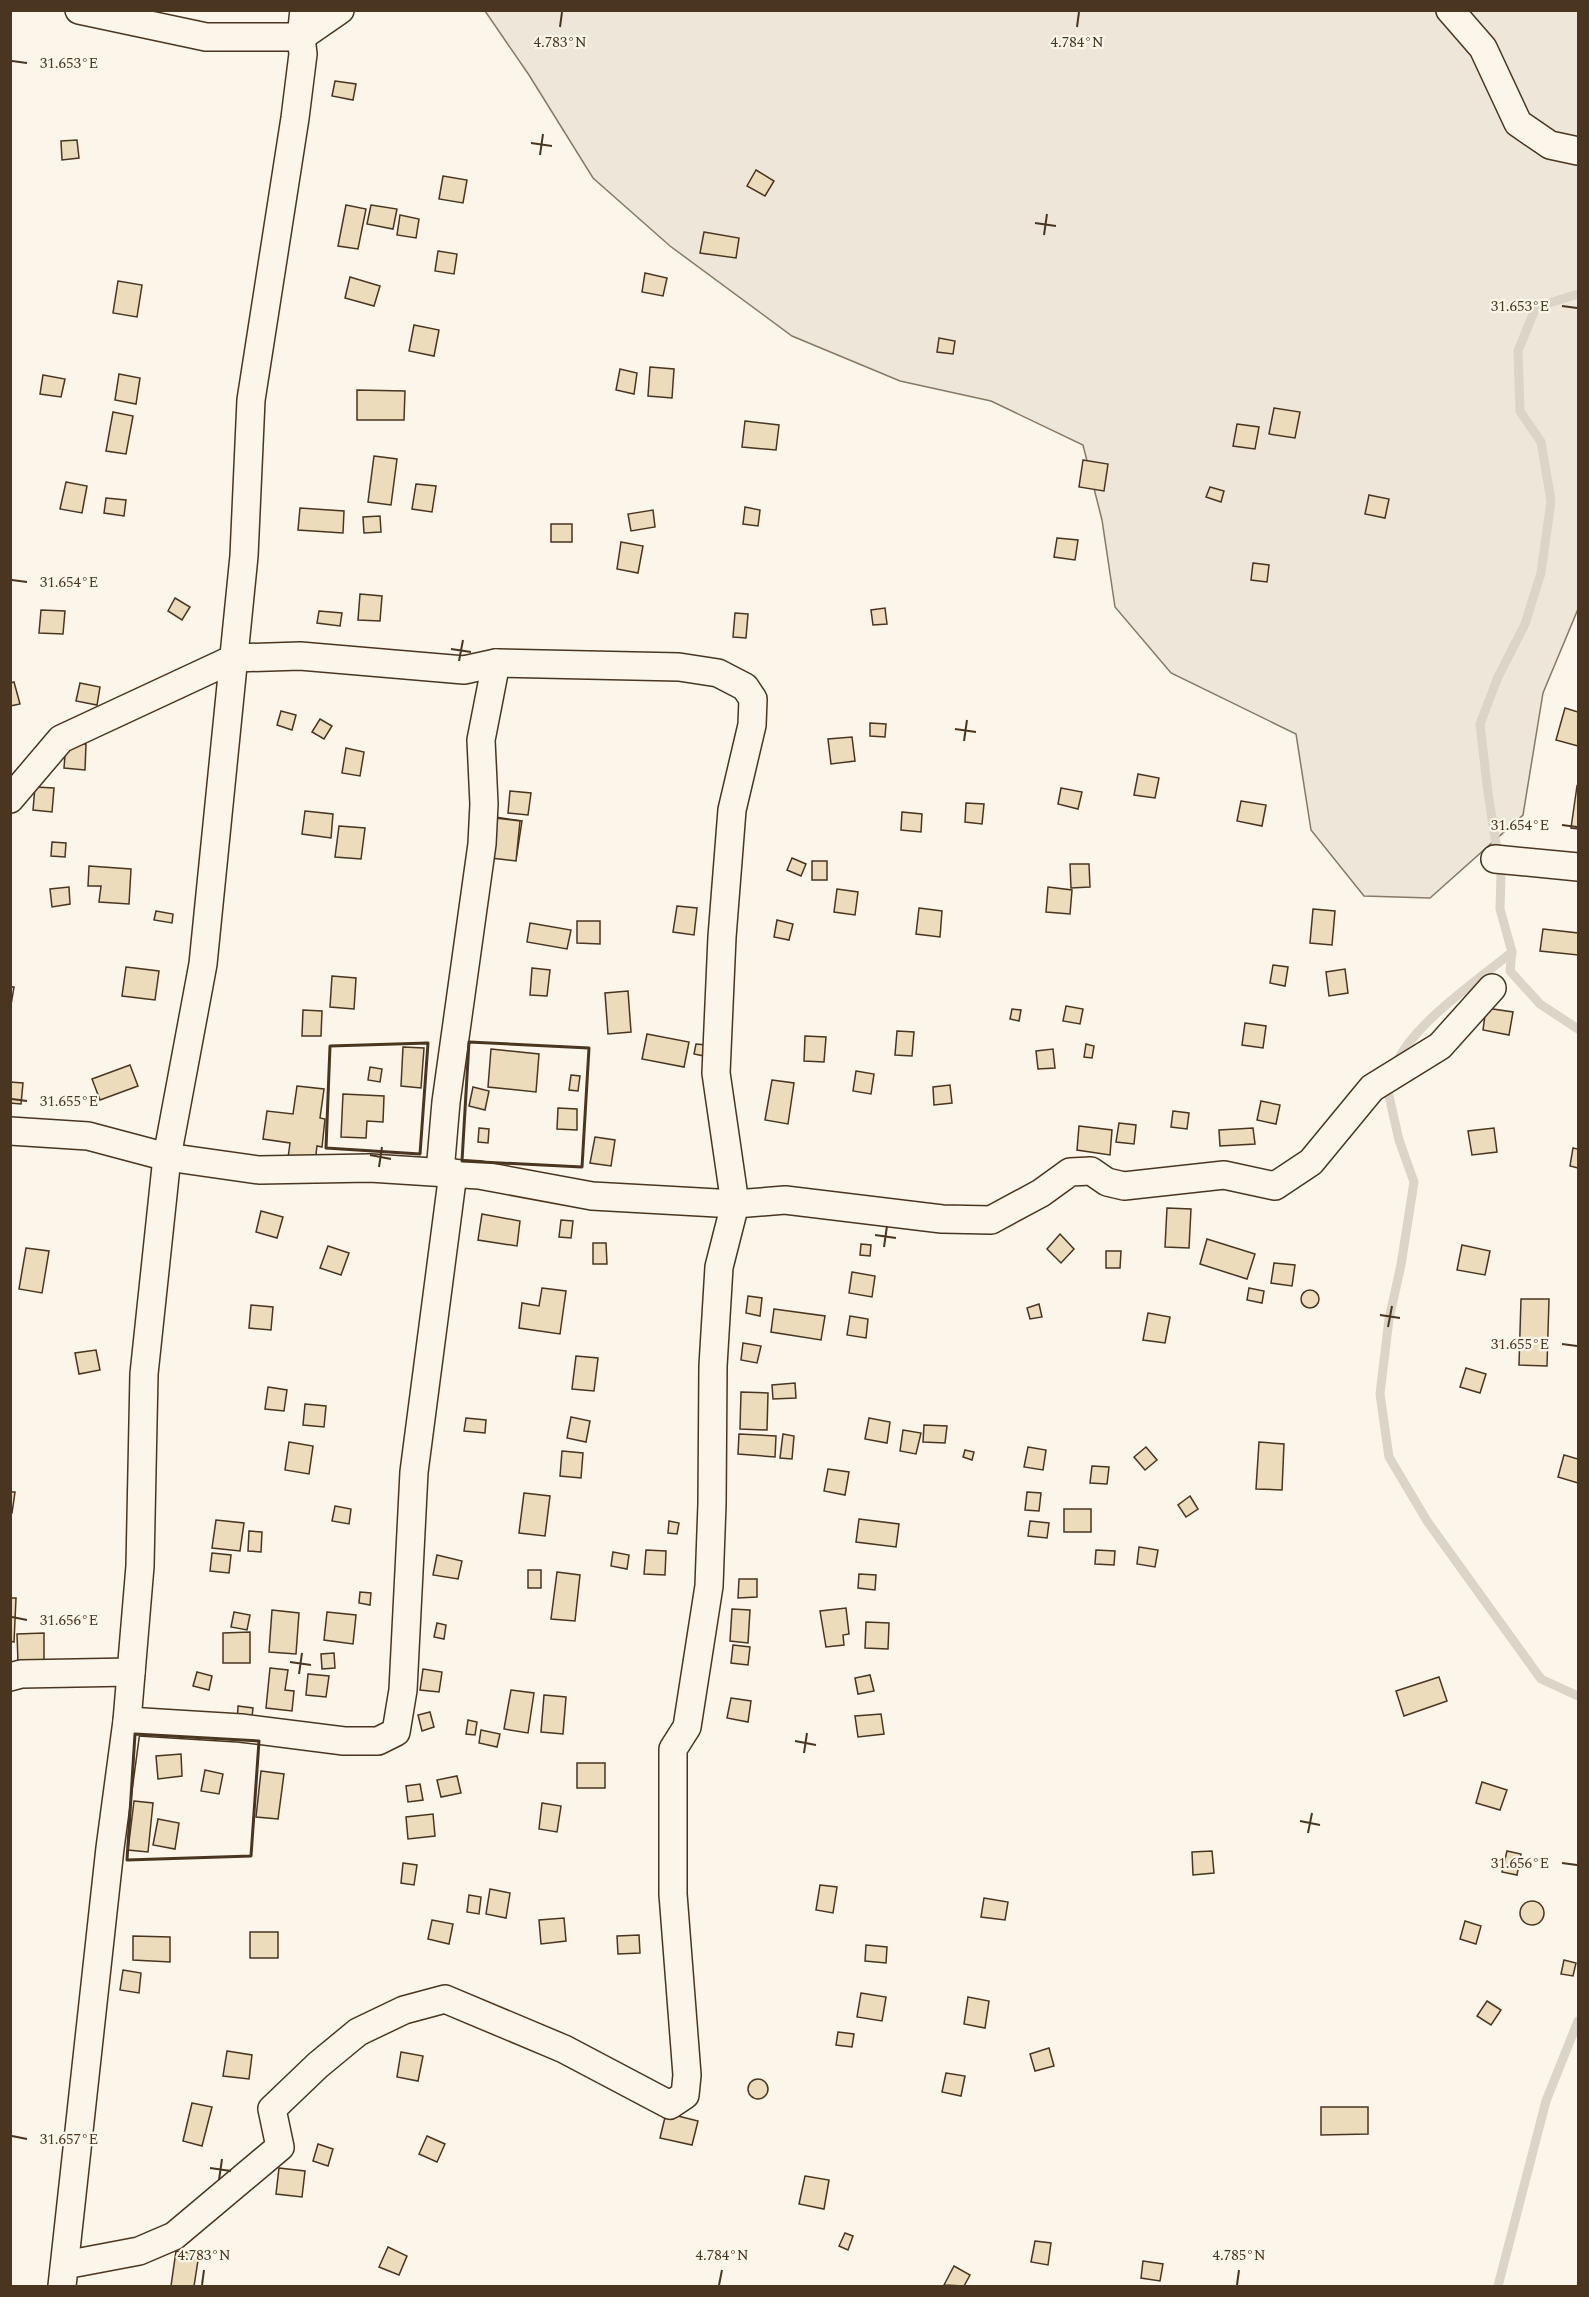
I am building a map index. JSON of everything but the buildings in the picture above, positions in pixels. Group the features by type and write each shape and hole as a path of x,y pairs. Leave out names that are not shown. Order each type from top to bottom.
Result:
{"street":[{"path":"79,10 206,38 301,37 340,10"},
{"path":"10,799 61,739 235,658 300,656 464,670 496,663 679,667 718,673 745,687 753,699 752,725 732,810 722,938 716,1072 735,1204 719,1267 716,1311 709,1586 687,1727 674,1749 673,1894 687,2075 685,2095 670,2105 564,2049 445,2000 404,2010 358,2032 318,2065 272,2109 280,2147 174,2236 139,2251 63,2276 110,1848 127,1721 140,1566 144,1374 167,1157 203,964 235,658 244,556 251,400 295,118 303,54 301,37 304,10"},
{"path":"1450,10 1484,48 1518,123 1550,146 1578,151"},
{"path":"127,1721 241,1728 344,1741 378,1741 396,1732 403,1690 414,1472 447,1173 446,1102 482,844 484,804 482,740 496,663"},
{"path":"1495,859 1578,867"},
{"path":"10,1131 88,1136 167,1157 259,1170 370,1168 479,1174 592,1196 735,1204 785,1200 942,1219 991,1220 1041,1193 1070,1172 1091,1171 1107,1182 1124,1186 1224,1175 1275,1186 1311,1162 1372,1088 1440,1046 1492,988"},
{"path":"10,1677 21,1674 131,1672"}],"shaded area":[{"path":"485,11 1578,11 1578,609 1543,693 1523,815 1430,898 1364,896 1311,830 1296,734 1171,673 1115,607 1102,520 1083,445 991,401 900,381 792,336 670,246 593,178 529,75"}],"waterway":[{"path":"1578,294 1536,307 1518,351 1520,411 1541,442 1551,501 1541,573 1525,624 1498,677 1480,724 1501,875 1500,909 1512,952 1510,971 1540,1004 1578,1029"},
{"path":"1396,1064 1404,1049 1431,1018 1512,952"},
{"path":"1389,1082 1387,1087 1399,1140 1414,1182 1401,1265 1389,1319 1380,1394 1389,1457 1427,1521 1541,1679 1578,1696"},
{"path":"1498,2286 1546,2101 1578,2021"}],"wall":[{"path":"469,1042 589,1048 582,1167 462,1161 469,1042"},
{"path":"428,1043 420,1154 326,1148 330,1046 428,1043"},
{"path":"135,1734 259,1741 251,1856 127,1860 135,1734"}]}
